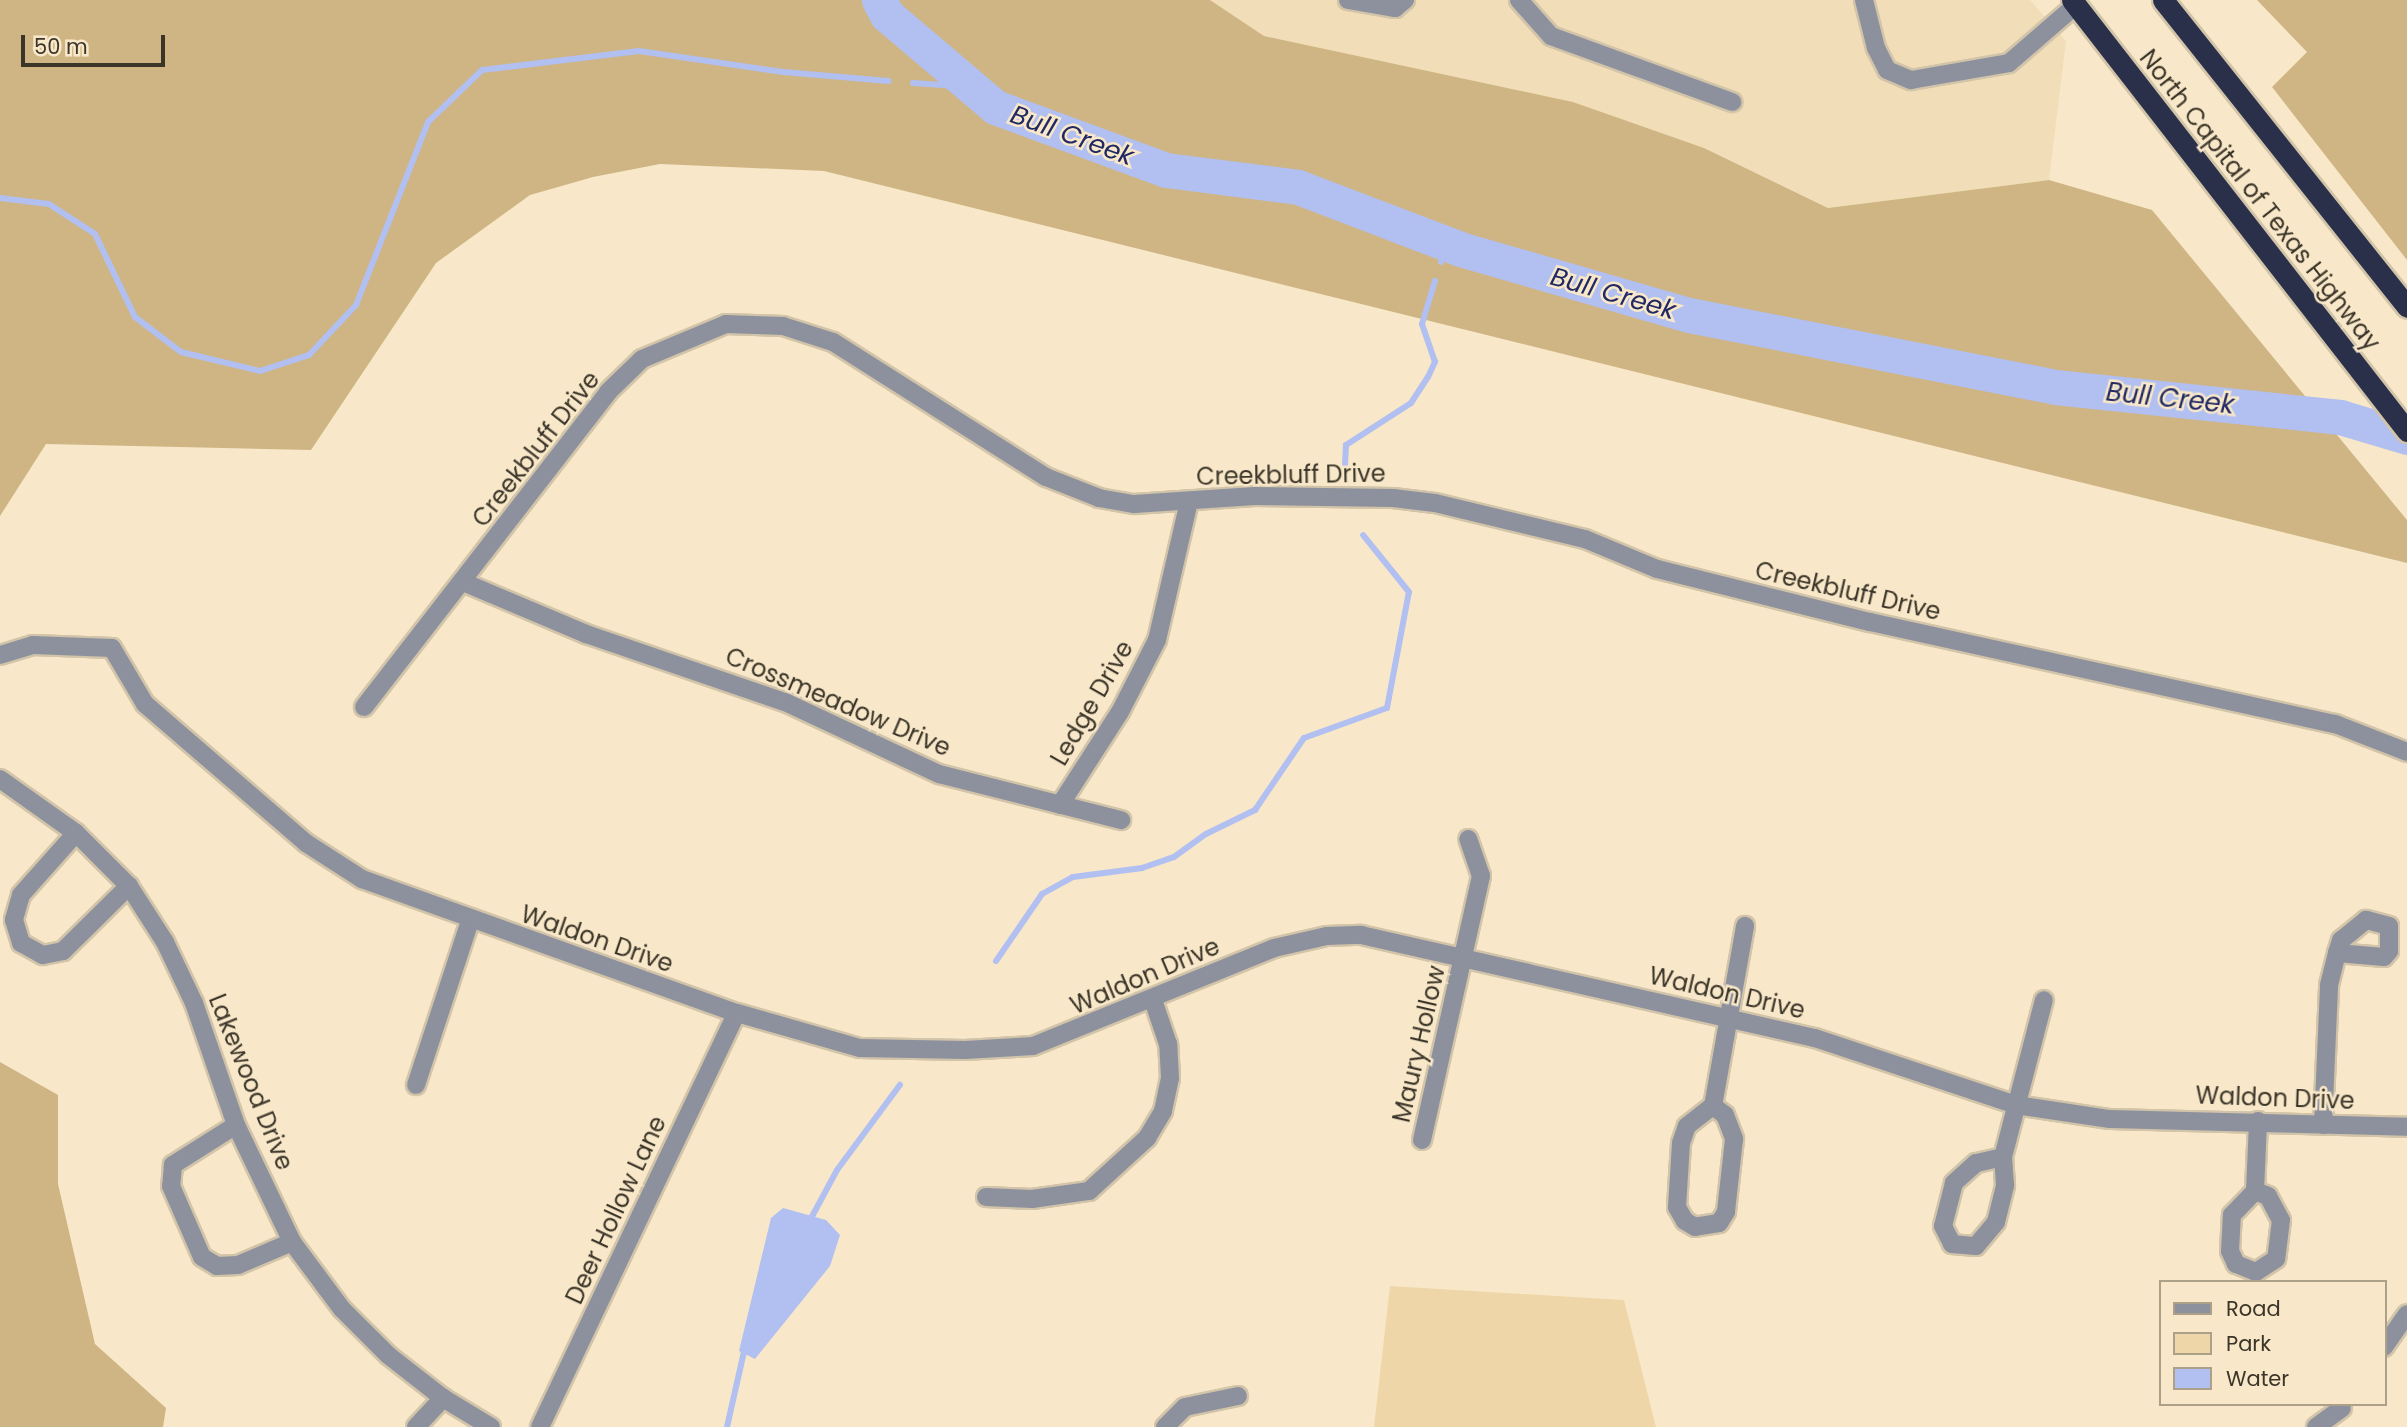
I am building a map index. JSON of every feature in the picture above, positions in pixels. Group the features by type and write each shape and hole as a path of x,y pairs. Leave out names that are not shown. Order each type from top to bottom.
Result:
{"highway":[{"name":"North Capital of Texas Highway","path":"2163,0 2407,307"},
{"name":"North Capital of Texas Highway","path":"2074,2 2407,431"}],"street":[{"path":"1348,0 1395,8 1405,0"},
{"path":"1519,0 1551,36 1732,102"},
{"path":"1864,0 1876,48 1887,70 1912,80 2009,63 2074,2"},
{"name":"Creekbluff Drive","path":"364,707 608,391 642,359 726,324 783,326 833,342 1045,477 1074,490 1134,504 1255,496 1393,498 1434,503 1586,539 1657,569 1870,622 2335,724 2407,752"},
{"name":"Ledge Drive","path":"1060,805 1120,712 1157,640 1189,501"},
{"name":"Crossmeadow Drive","path":"463,582 586,634 785,702 939,774 1121,820"},
{"name":"Waldon Drive","path":"0,654 33,645 112,648 145,704 306,843 362,879 470,921 737,1013 860,1048 965,1050 1033,1046 1153,1000 1274,948 1327,936 1362,934 1464,960 1815,1038 2016,1105 2110,1119 2407,1127"},
{"name":"Lakewood Drive","path":"0,779 76,833 129,886 165,942 194,1003 236,1125 292,1242 342,1309 388,1355 443,1398 491,1427"},
{"path":"76,833 21,895 14,920 21,943 43,955 63,951 129,886"},
{"name":"Maury Hollow","path":"1422,1140 1481,876 1468,839"},
{"path":"416,1085 470,921"},
{"path":"1713,1106 1725,1115 1734,1139 1726,1212 1719,1223 1695,1227 1685,1221 1677,1207 1681,1143 1687,1126 1713,1106 1745,926"},
{"path":"2323,1125 2329,985 2337,953"},
{"path":"986,1197 1032,1199 1089,1191 1147,1138 1163,1111 1170,1079 1168,1044 1153,1000"},
{"path":"2003,1157 1963,1170 1954,1184 1943,1226 1952,1244 1976,1246 1988,1237 2005,1185 2003,1157 2045,1000"},
{"name":"Deer Hollow Lane","path":"540,1427 737,1013"},
{"path":"2255,1191 2258,1121"},
{"path":"236,1125 173,1165 171,1186 202,1257 217,1266 238,1265 292,1242"},
{"path":"2386,1344 2407,1314"},
{"path":"1165,1427 1185,1408 1238,1396"},
{"path":"416,1427 443,1398"},
{"path":"2316,1427 2343,1406"},
{"path":"2335,1427 2343,1406"}],"shaded area":[{"path":"0,0 1210,0 1264,36 1573,102 1704,148 1828,208 2049,180 2152,210 2407,520 2407,563 824,171 660,164 593,177 530,195 436,263 311,450 46,444 0,516"},
{"path":"1210,0 2030,0 2066,41 2049,180 1829,208 1704,148 1573,102 1264,36"},
{"path":"2257,0 2407,0 2407,260 2272,87 2307,52"},
{"path":"0,1062 58,1095 58,1184 95,1344 166,1408 163,1427 0,1427"}],"green space":[{"path":"1390,1286 1624,1300 1656,1427 1374,1427"}],"water":[{"path":"783,1208 826,1220 840,1235 830,1266 755,1359 739,1351 771,1218"}],"waterway":[{"name":"Bull Creek","path":"879,0 887,15 995,107 1166,170 1298,187 1460,249 1689,315 2055,387 2340,417 2407,437"},
{"path":"0,198 49,204 95,234 135,317 181,352 260,371 309,355 356,305 428,122 482,70 639,51 783,72 889,81"},
{"path":"913,83 972,87"},
{"path":"1441,262 1447,244"},
{"path":"1345,464 1346,445 1411,403 1428,377 1435,362 1422,324 1435,281"},
{"path":"996,961 1042,894 1073,877 1142,868 1174,857 1206,834 1255,810 1304,738 1387,708 1409,592 1363,535"},
{"path":"809,1222 837,1170 900,1085"},
{"path":"727,1427 745,1347"}]}
